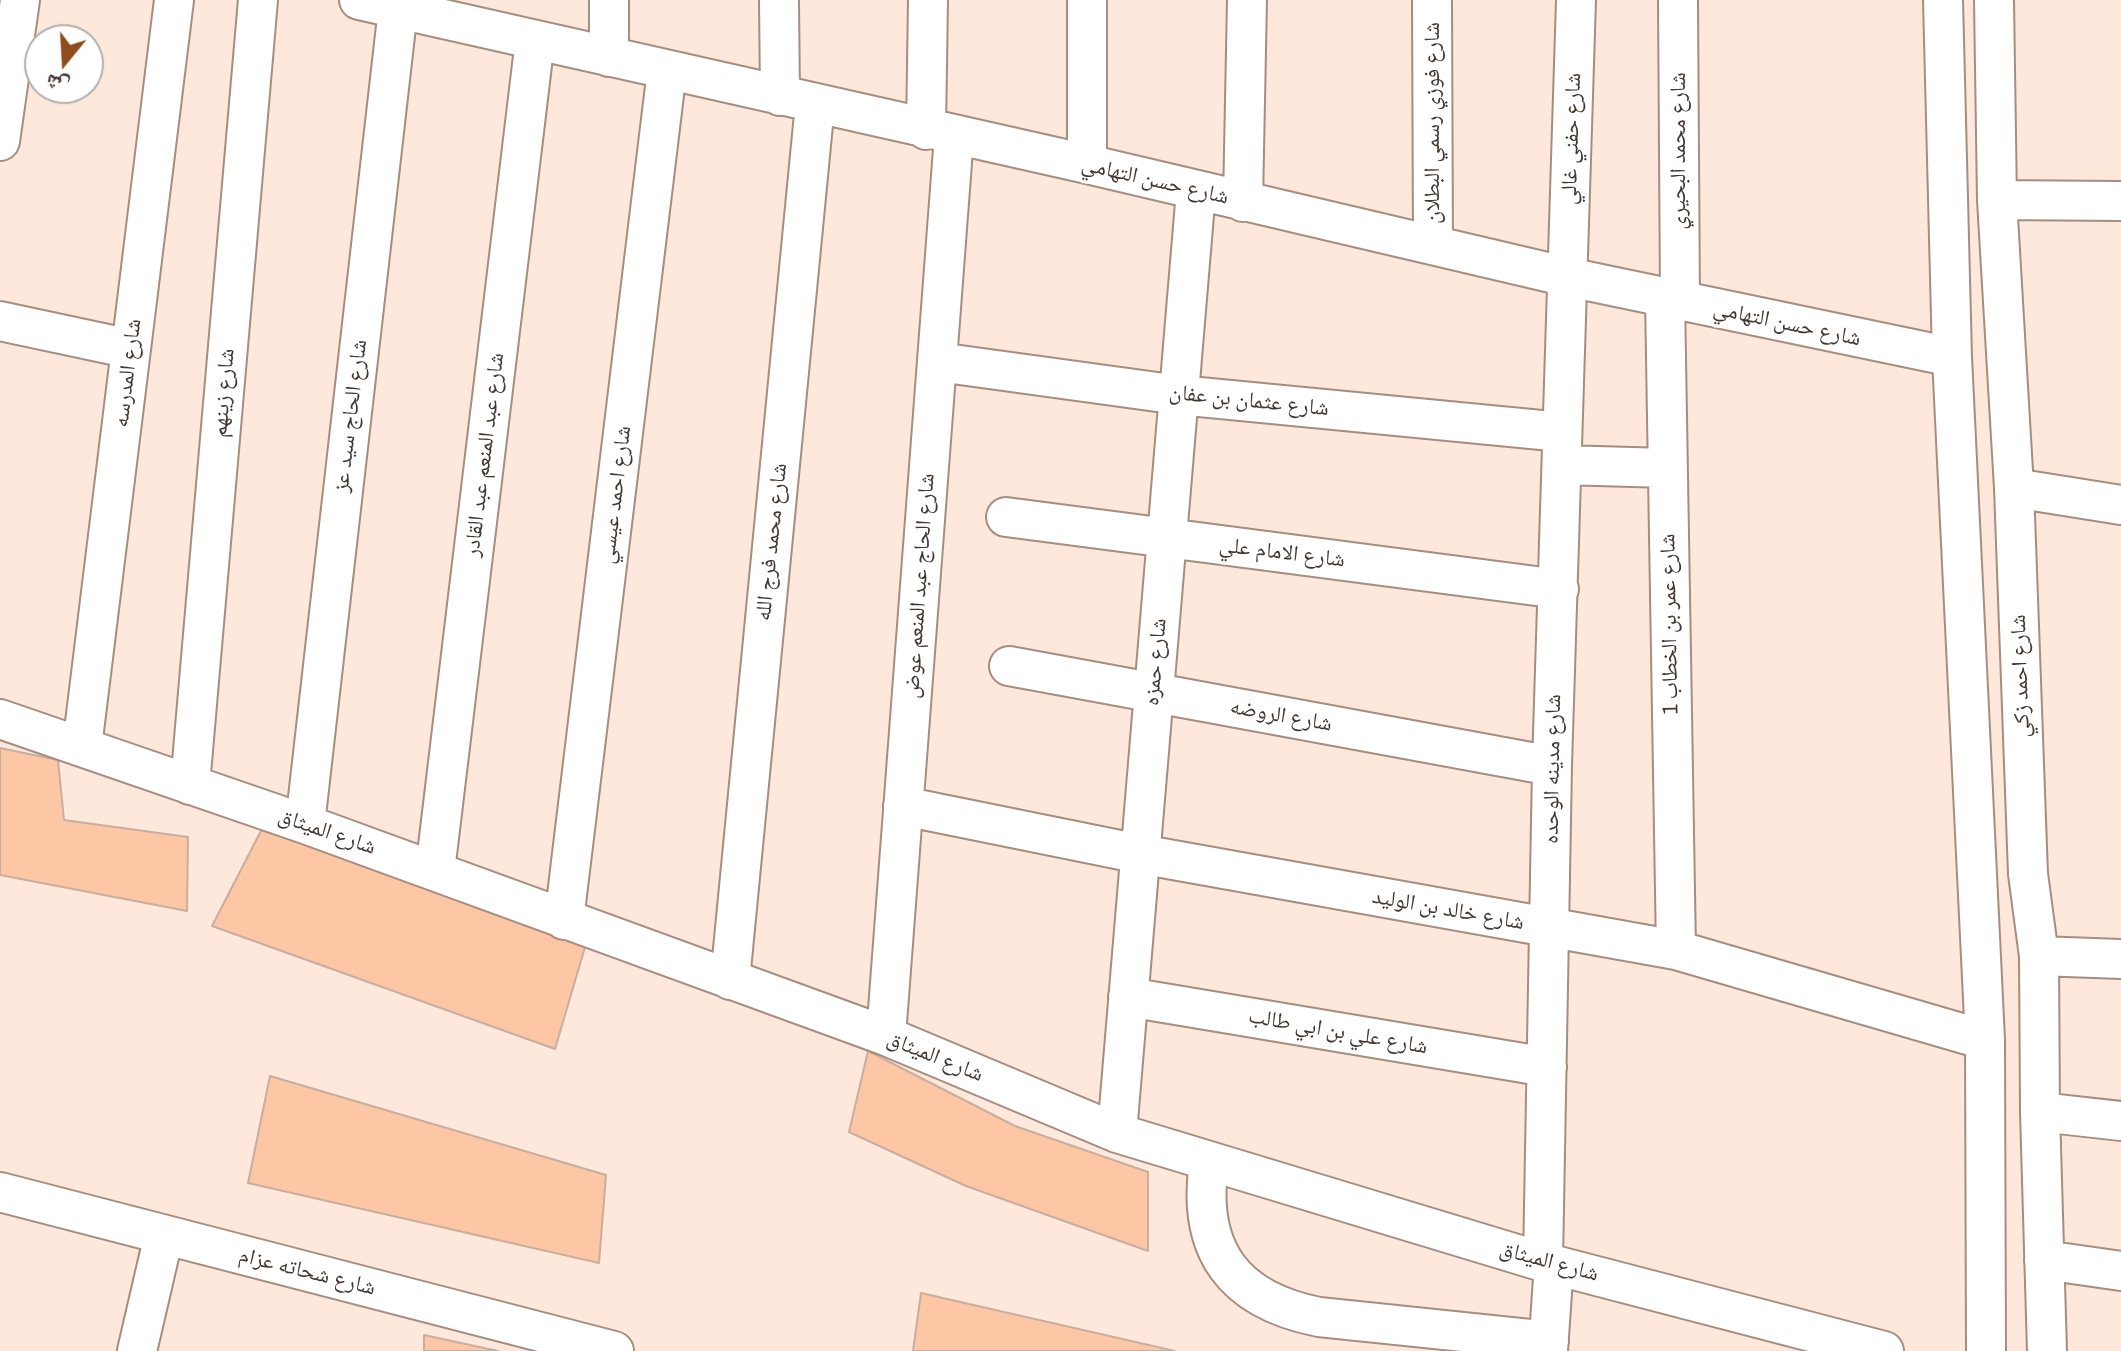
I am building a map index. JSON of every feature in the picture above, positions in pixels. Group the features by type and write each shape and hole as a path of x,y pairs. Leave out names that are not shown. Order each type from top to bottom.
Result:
{"street":[{"path":"0,141 20,0"},
{"name":"شارع المدرسه","path":"82,747 174,0"},
{"name":"شارع زينهم","path":"190,785 258,0"},
{"name":"شارع حسن التهامي","path":"359,0 398,9 492,15 535,40 1087,164 1568,277 1952,357"},
{"path":"609,0 609,57"},
{"name":"شارع محمد فرج الله","path":"730,980 797,100 779,0"},
{"name":"شارع الحاج عبد المنعم عوض","path":"886,1036 938,362 940,133 928,0"},
{"path":"1087,0 1087,164"},
{"path":"1243,202 1247,0"},
{"name":"شارع فوزي رسمي البطلان","path":"1432,0 1433,245"},
{"name":"شارع حفني غالي","path":"1568,277 1576,0"},
{"name":"شارع محمد البحيري","path":"1673,300 1678,0"},
{"path":"1943,0 1952,357 1985,1040 1986,1351"},
{"name":"شارع احمد زكي","path":"1994,0 1997,200 2014,488 2028,874 2039,956 2047,1351"},
{"name":"شارع الحاج سيد عز","path":"305,824 398,9"},
{"name":"شارع عبد المنعم عبد القادر","path":"435,871 535,40"},
{"name":"شارع احمد عيسي","path":"564,920 667,70"},
{"name":"شارع حمزه","path":"1117,1133 1196,191"},
{"path":"1997,200 2121,201"},
{"name":"شارع مدينه الوحده","path":"1548,1263 1547,1067 1552,766 1568,277"},
{"name":"شارع عمر بن الخطاب 1","path":"1673,300 1667,468 1676,950"},
{"path":"0,321 131,349"},
{"name":"شارع عثمان بن عفان","path":"938,362 1562,448 1667,468"},
{"path":"2014,488 2121,505"},
{"name":"شارع الامام علي","path":"1006,517 1559,589"},
{"name":"شارع الروضه","path":"1009,666 1552,766"},
{"name":"شارع الميثاق","path":"0,719 305,824 886,1036 1117,1133 1548,1263 1884,1351"},
{"name":"شارع خالد بن الوليد","path":"903,806 1140,854 1676,950 1985,1040"},
{"path":"1979,880 2028,874"},
{"path":"2039,956 2121,959"},
{"name":"شارع علي بن ابي طالب","path":"1128,997 1547,1067"},
{"path":"2040,1112 2121,1121"},
{"path":"1209,1162 1204,1192 1208,1223 1218,1252 1236,1278 1260,1298 1289,1311 1374,1337 1548,1346 1548,1263"},
{"name":"شارع شحاته عزام","path":"0,1192 564,1344 614,1351"},
{"path":"137,1351 164,1235"},
{"path":"2044,1260 2121,1271"}],"building":[{"path":"0,748 58,760 64,820 188,837 187,911 0,875"},
{"path":"265,823 588,937 555,1049 212,926"},
{"path":"868,1051 1015,1126 1148,1172 1148,1251 966,1186 849,1132"},
{"path":"270,1076 606,1175 599,1263 248,1183"},
{"path":"921,1293 1175,1351 913,1351"},
{"path":"424,1335 498,1351 424,1351"}]}
